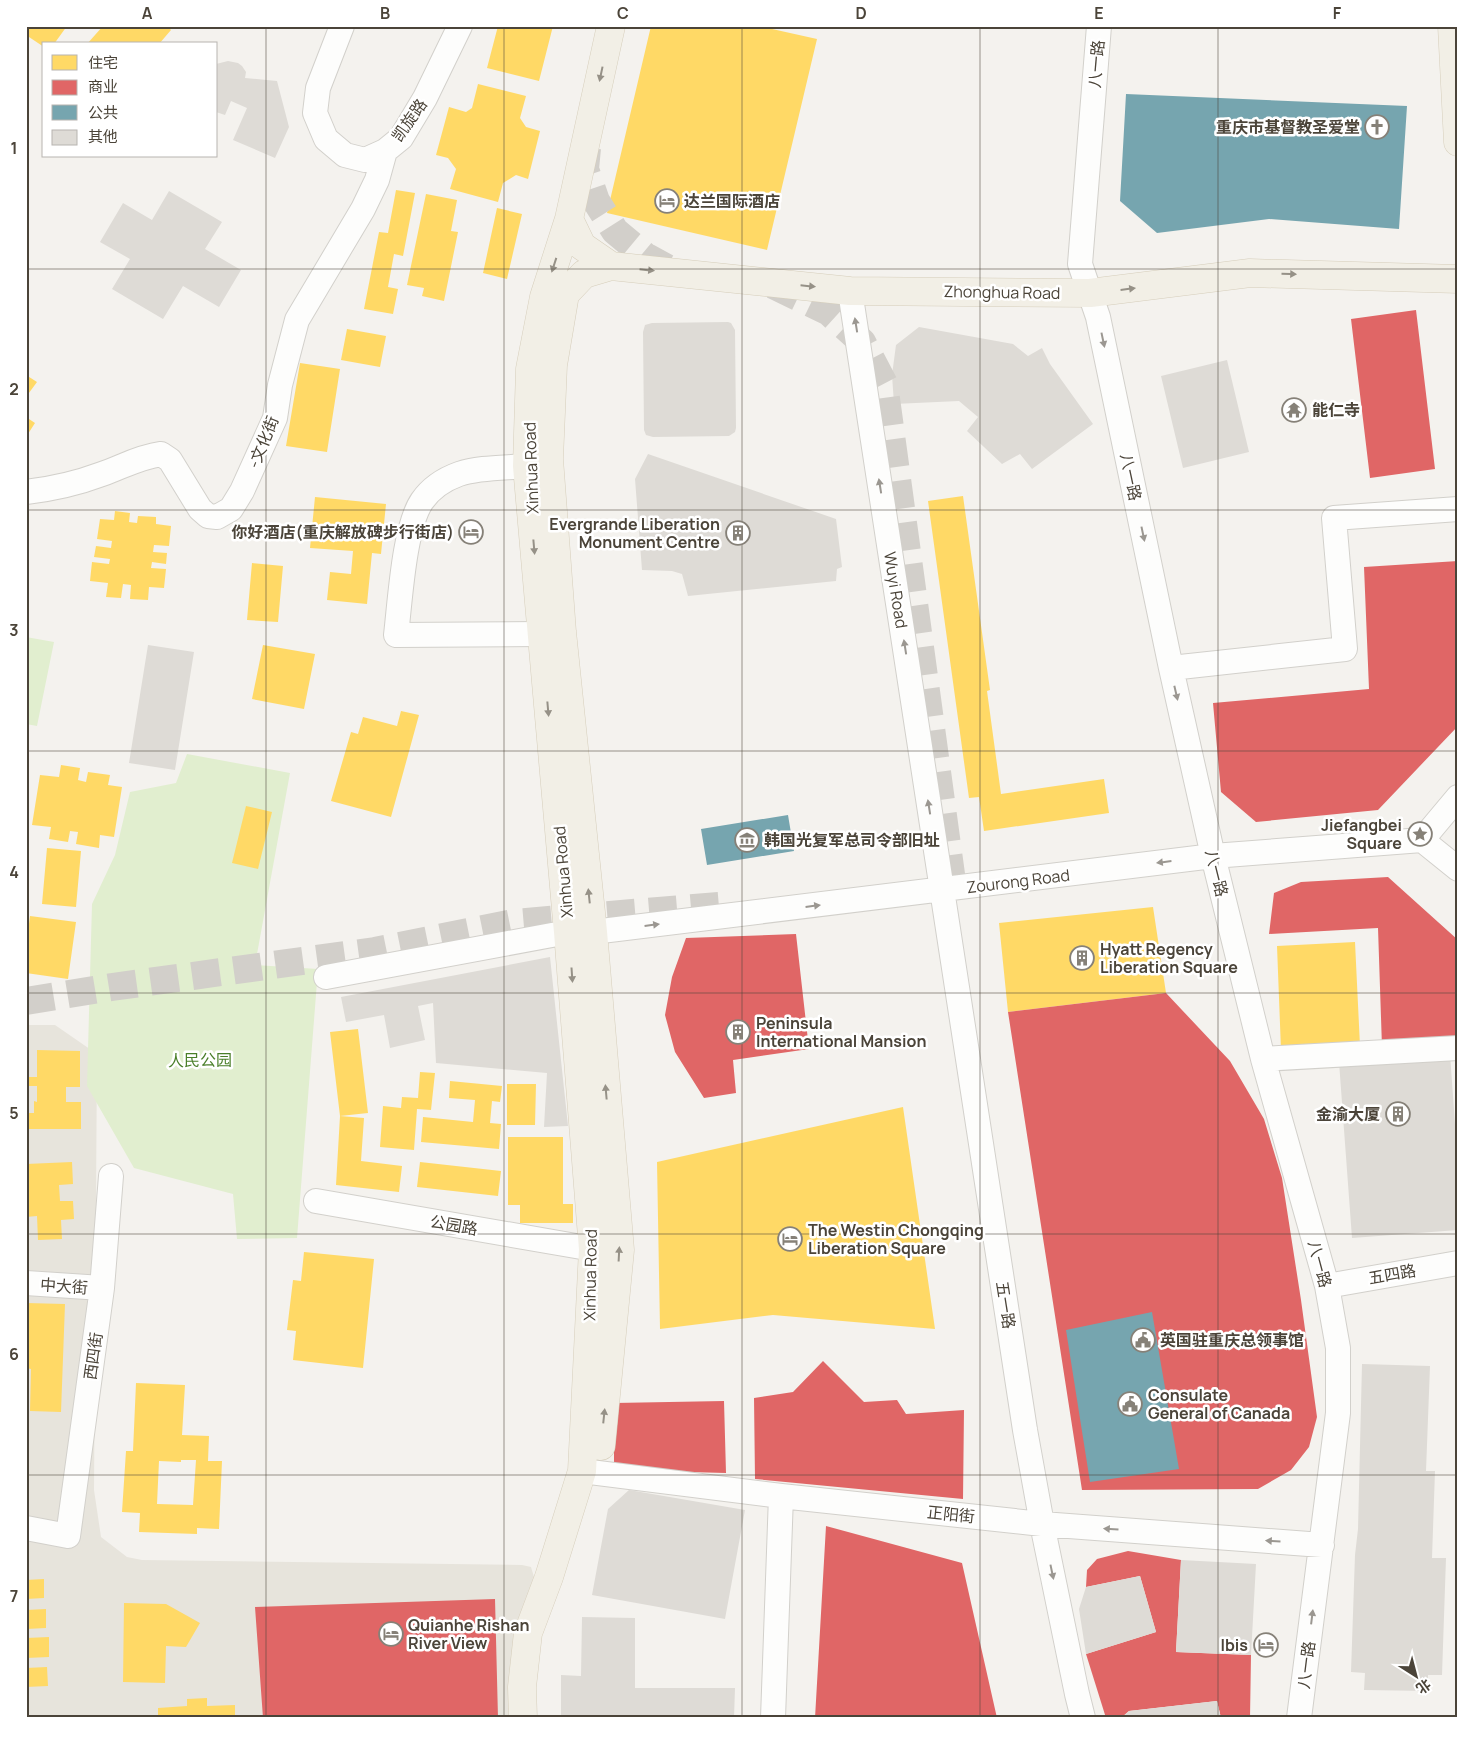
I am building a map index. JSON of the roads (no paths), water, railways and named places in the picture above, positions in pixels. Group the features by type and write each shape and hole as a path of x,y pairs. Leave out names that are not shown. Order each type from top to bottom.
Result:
{"main road":[{"name":"Xinhua Road","path":"539,1718 538,1688 543,1638 566,1577 590,1472 620,1250 542,634 527,466 530,369 544,297 569,218 611,26"},
{"path":"1454,32 1458,142"},
{"name":"Zhonghua Road","path":"569,218 582,246 611,266 850,291 1090,294 1250,273 1458,279"},
{"name":"Xinhua Road","path":"523,1718 522,1687 528,1633 590,1472 593,1249 581,932 563,642 548,459 553,365 565,294 584,274 611,266"}],"street":[{"name":"凯旋路","path":"341,26 318,88 315,113 326,139 345,155 365,160 385,151 401,138 425,98 460,26"},
{"name":"八一路","path":"1099,26 1080,264 1098,317 1171,668 1213,856 1263,1059 1326,1286 1338,1348 1338,1413 1300,1718"},
{"name":"-文化街","path":"26,492 72,484 102,474 144,456 161,454 170,460 200,509 208,516 217,517 231,509 242,491 275,418 280,384 297,320 363,209 378,180 385,151"},
{"name":"Wuyi Road","path":"850,291 942,890"},
{"path":"527,466 477,470 459,474 436,486 422,501 414,518 408,544 396,635 542,634"},
{"path":"1171,668 1345,649 1334,518 1458,509"},
{"path":"1458,797 1422,840 1458,869"},
{"name":"Zourong Road","path":"581,932 1213,856 1422,840"},
{"name":"五一路","path":"942,890 1025,1430 1042,1524 1083,1718"},
{"path":"326,977 581,932"},
{"path":"1263,1059 1458,1048"},
{"name":"西四街","path":"26,1528 68,1536 102,1288 111,1176"},
{"name":"公园路","path":"316,1201 593,1249"},
{"name":"五四路","path":"1326,1286 1458,1263"},
{"name":"中大街","path":"26,1283 102,1288"},
{"name":"正阳街","path":"590,1472 781,1496 1042,1524 1322,1545"},
{"path":"773,1718 781,1496"}],"tunnel":[{"path":"587,148 585,169 596,201 615,231 645,256 676,273"},
{"path":"773,285 829,312 862,342 884,384 953,889"},
{"path":"26,1001 112,987 375,951 513,923 729,905"}],"place":[{"name":"重庆市基督教圣爱堂","path":"1377,127"},
{"name":"达兰国际酒店","path":"667,201"},
{"name":"能仁寺","path":"1294,410"},
{"name":"你好酒店(重庆解放碑步行街店)","path":"471,532"},
{"name":"Evergrande Liberation Monument Centre","path":"738,533"},
{"name":"Jiefangbei Square","path":"1420,834"},
{"name":"韩国光复军总司令部旧址","path":"747,840"},
{"name":"Hyatt Regency Liberation Square","path":"1082,958"},
{"name":"Peninsula International Mansion","path":"738,1032"},
{"name":"金渝大厦","path":"1398,1114"},
{"name":"The Westin Chongqing Liberation Square","path":"790,1239"},
{"name":"英国驻重庆总领事馆","path":"1143,1340"},
{"name":"Consulate General of Canada","path":"1130,1404"},
{"name":"Quianhe Rishan River View","path":"391,1634"},
{"name":"Ibis","path":"1266,1645"}],"park label":[{"name":"人民公园","path":"200,1060"}]}
